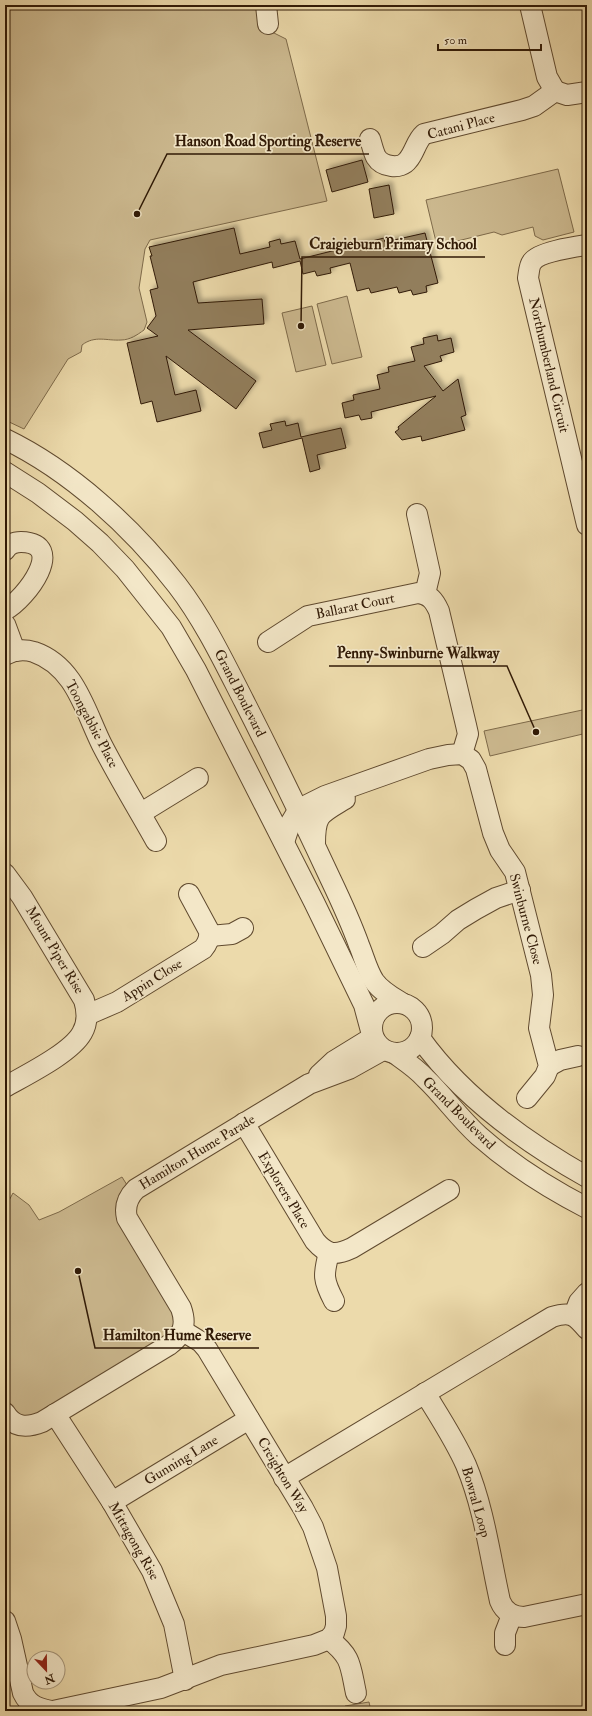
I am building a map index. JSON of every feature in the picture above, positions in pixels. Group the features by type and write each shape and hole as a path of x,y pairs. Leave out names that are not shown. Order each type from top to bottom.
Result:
{"street":[{"path":"530,5 547,77 555,91 567,95 587,92"},
{"name":"Catani Place","path":"370,139 376,156 380,162 396,166 403,165 408,161 420,138 424,134 522,110 534,106 555,91"},
{"name":"Northumberland Circuit","path":"587,245 538,257 532,262 528,278 587,525"},
{"name":"Grand Boulevard","path":"5,439 38,458 61,474 114,516 140,542 177,585 199,617 219,652 299,809 342,901 368,970 374,981 381,988 402,1003"},
{"name":"Grand Boulevard","path":"5,472 38,493 95,538 126,569 147,594 171,627 196,670 284,842 364,1005 380,1043 426,1078 460,1118 504,1157 537,1180 587,1208"},
{"path":"284,842 290,824 299,809 338,790 429,759 462,754 468,734 439,610 436,602 425,594 430,573 417,514"},
{"path":"5,550 14,543 30,543 36,545 40,549 42,559 42,564 31,586 18,601 5,610"},
{"name":"Ballarat Court","path":"268,642 308,616 418,593 425,594"},
{"path":"5,624 10,653"},
{"name":"Toongabbie Place","path":"10,653 30,651 41,655 67,676 79,694 102,744 156,841"},
{"name":"Swinburne Close","path":"462,754 471,760 476,769 492,834 500,850 515,872 541,975 543,995 539,1028 549,1066"},
{"path":"141,813 198,778"},
{"path":"315,844 317,821 322,813 376,778"},
{"name":"Mount Piper Rise","path":"6,877 26,904 84,1000 87,1015"},
{"path":"423,947 476,908 496,898 520,890"},
{"path":"190,894 207,925 210,936 232,934 243,928"},
{"name":"Appin Close","path":"87,1015 117,1002 203,949 210,936"},
{"path":"402,1003 415,1010 419,1016 422,1030 416,1045 410,1050 402,1053 380,1043 374,1016 379,1009 386,1005 402,1003"},
{"path":"5,1087 57,1056 76,1041 82,1033 87,1015"},
{"name":"Grand Boulevard","path":"420,1038 433,1056 450,1075 480,1102 542,1149 587,1177"},
{"name":"Hamilton Hume Parade","path":"183,1330 185,1323 181,1308 130,1224 126,1212 126,1206 131,1194 136,1189 309,1084 334,1061 380,1043"},
{"path":"527,1098 545,1076 549,1066 560,1060 578,1056"},
{"name":"Explorers Place","path":"244,1123 314,1241 321,1248 329,1252"},
{"path":"334,1301 326,1286 324,1278 324,1271 329,1252 335,1254 352,1248 449,1190"},
{"path":"581,1322 579,1302 587,1293"},
{"path":"284,1478 552,1317 568,1314 581,1322"},
{"path":"5,1414 13,1423 26,1427 42,1422 169,1346 179,1337 183,1330"},
{"name":"Creighton Way","path":"183,1330 201,1342 207,1349 313,1527 327,1568 336,1616 334,1633 329,1639"},
{"name":"Bowral Loop","path":"425,1393 467,1466 480,1509 500,1601 505,1609 512,1615"},
{"name":"Mittagong Rise","path":"55,1414 112,1502 152,1571 165,1599 174,1624 185,1680"},
{"name":"Gunning Lane","path":"112,1502 249,1419"},
{"path":"505,1645 505,1633 512,1615 524,1617 587,1604"},
{"path":"5,1621 11,1639 25,1698 45,1710 143,1693 185,1680 221,1665 314,1645 329,1639 342,1649 349,1660 356,1693"}],"shaded area":[{"path":"5,5 257,5 262,27 286,39 327,201 150,240 145,249 139,288 147,322 144,330 124,340 96,339 82,345 81,352 68,359 24,429 5,420"},
{"path":"558,169 574,232 543,240 535,236 533,227 502,235 494,232 437,246 426,200"},
{"path":"347,296 362,357 332,364 317,304"},
{"path":"312,306 326,365 296,372 282,313"},
{"path":"587,709 587,733 490,756 484,731"},
{"path":"122,1177 127,1185 118,1197 116,1212 176,1314 173,1333 29,1419 11,1410 5,1400 5,1208 13,1193 29,1205 39,1220 59,1212"},
{"path":"369,1702 371,1711 346,1711 345,1706"}],"building":[{"path":"362,160 368,182 332,192 326,170"},
{"path":"389,185 394,214 374,218 369,189"},
{"path":"234,228 240,254 270,247 269,242 280,239 281,244 295,241 300,259 384,238 385,242 425,233 438,283 426,286 427,292 413,295 411,290 399,293 397,287 371,293 369,288 357,291 350,263 330,268 331,273 317,276 315,271 303,274 300,261 273,268 272,262 193,282 198,303 262,299 264,324 188,330 256,381 236,409 166,356 175,395 196,390 201,411 157,422 152,401 141,404 127,343 158,336 147,328 156,316 150,290 158,288 149,247"},
{"path":"437,335 438,341 451,338 454,352 440,356 442,361 424,366 443,391 458,379 466,415 461,417 465,430 422,441 421,436 402,440 395,432 399,429 398,427 436,396 371,412 372,418 361,420 359,415 345,418 342,403 354,400 353,395 380,389 377,375 389,372 388,367 415,361 411,347 424,344 423,338"},
{"path":"285,421 286,426 298,423 301,437 341,428 346,448 317,455 320,469 310,472 302,438 263,448 259,433 272,430 270,424"}],"place":[{"name":"Hanson Road Sporting Reserve","path":"137,214"},
{"name":"Craigieburn Primary School","path":"301,326"},
{"name":"Penny-Swinburne Walkway","path":"536,732"},
{"name":"Hamilton Hume Reserve","path":"78,1271"}]}
